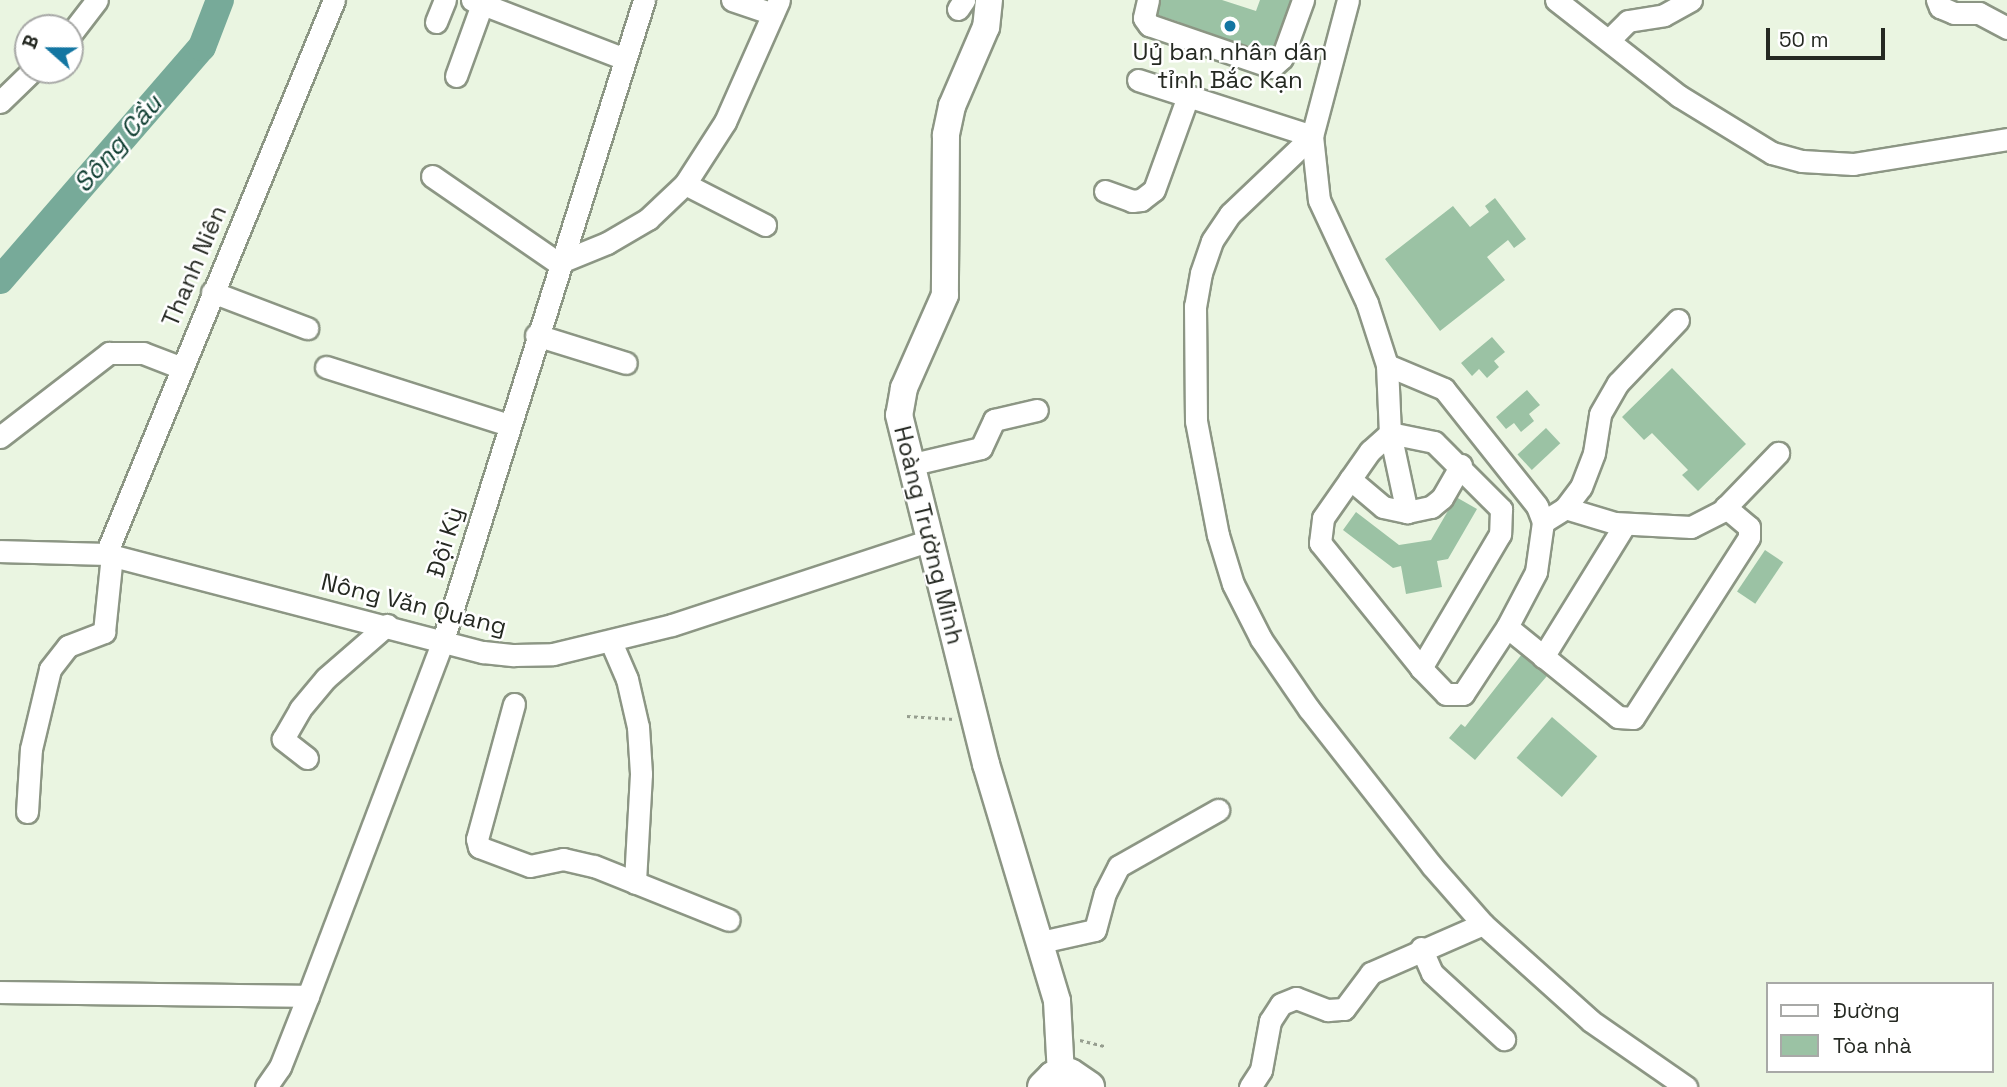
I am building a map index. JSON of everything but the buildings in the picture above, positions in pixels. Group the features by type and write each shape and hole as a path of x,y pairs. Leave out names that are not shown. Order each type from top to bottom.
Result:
{"highway":[{"path":"1052,1080 1079,1077 1089,1087"}],"main road":[{"name":"Hoàng Trường Minh","path":"989,0 986,27 952,106 946,135 946,295 900,401 909,465 931,540 975,719 1057,1001 1052,1080"}],"street":[{"path":"84,17 97,0"},
{"name":"Thanh Niên","path":"27,812 31,749 50,669 68,646 96,637 107,626 109,554 180,367 334,0"},
{"path":"436,22 445,0"},
{"name":"Đội Kỳ","path":"266,1087 282,1077 308,996 443,640 558,263 644,0"},
{"path":"432,176 558,263 630,231 685,184 725,122 776,7 733,0"},
{"path":"1148,0 1144,18 1149,25 1266,67 1282,58 1303,0"},
{"path":"1348,0 1311,136 1319,200 1367,303 1387,365 1390,433 1407,512"},
{"path":"1556,0 1679,96 1735,133 1772,153 1802,161 1853,164 2007,139"},
{"path":"1609,40 1628,21 1664,15 1691,0"},
{"path":"1937,0 1954,13 1979,13 2007,28"},
{"path":"456,76 477,2 625,59"},
{"path":"1138,80 1311,136"},
{"path":"0,102 19,84"},
{"path":"1105,191 1132,201 1149,195 1188,96"},
{"path":"1311,136 1230,214 1212,242 1201,273 1194,363 1206,485 1233,584 1261,639 1367,787 1483,924 1591,1021 1631,1053 1686,1087"},
{"path":"685,184 765,225"},
{"path":"212,292 307,328"},
{"path":"1544,522 1565,508 1581,487 1594,453 1600,414 1618,383 1678,320"},
{"path":"536,335 626,363"},
{"path":"0,437 109,354 127,350 180,367"},
{"path":"1387,365 1444,389 1537,506 1544,522 1536,572 1507,627 1463,694 1446,694 1421,668 1320,543 1324,518 1350,479 1390,433"},
{"path":"326,368 509,425"},
{"path":"909,465 981,448 994,420 1037,410"},
{"path":"1390,433 1434,442 1496,498 1504,520 1462,605 1421,668"},
{"path":"1565,508 1625,524 1691,527 1725,507 1778,453"},
{"path":"1350,479 1383,507 1407,512 1431,507 1442,498 1461,465"},
{"path":"1507,627 1618,717 1633,718 1749,537 1749,527 1725,507"},
{"path":"1543,657 1625,524"},
{"name":"Nông Văn Quang","path":"0,551 109,554 443,640 514,655 553,654 611,642 782,591 931,540"},
{"path":"307,758 283,739 300,709 326,678 387,625"},
{"path":"611,642 627,680 638,727 641,774 635,883"},
{"path":"514,704 477,839 479,847 530,866 563,859 594,866 729,920"},
{"path":"1041,942 1095,930 1105,893 1119,866 1218,810"},
{"path":"1250,1087 1261,1070 1270,1021 1281,1004 1296,998 1328,1010 1344,1009 1371,973 1421,948 1483,924"},
{"path":"1421,948 1432,973 1504,1039"},
{"path":"0,992 308,996"}],"path":[{"path":"907,716 975,719"}],"waterway":[{"name":"Sông Cầu","path":"0,280 202,47 220,0"}],"place":[{"name":"Uỷ ban nhân dân tỉnh Bắc Kạn","path":"1230,26"}]}
